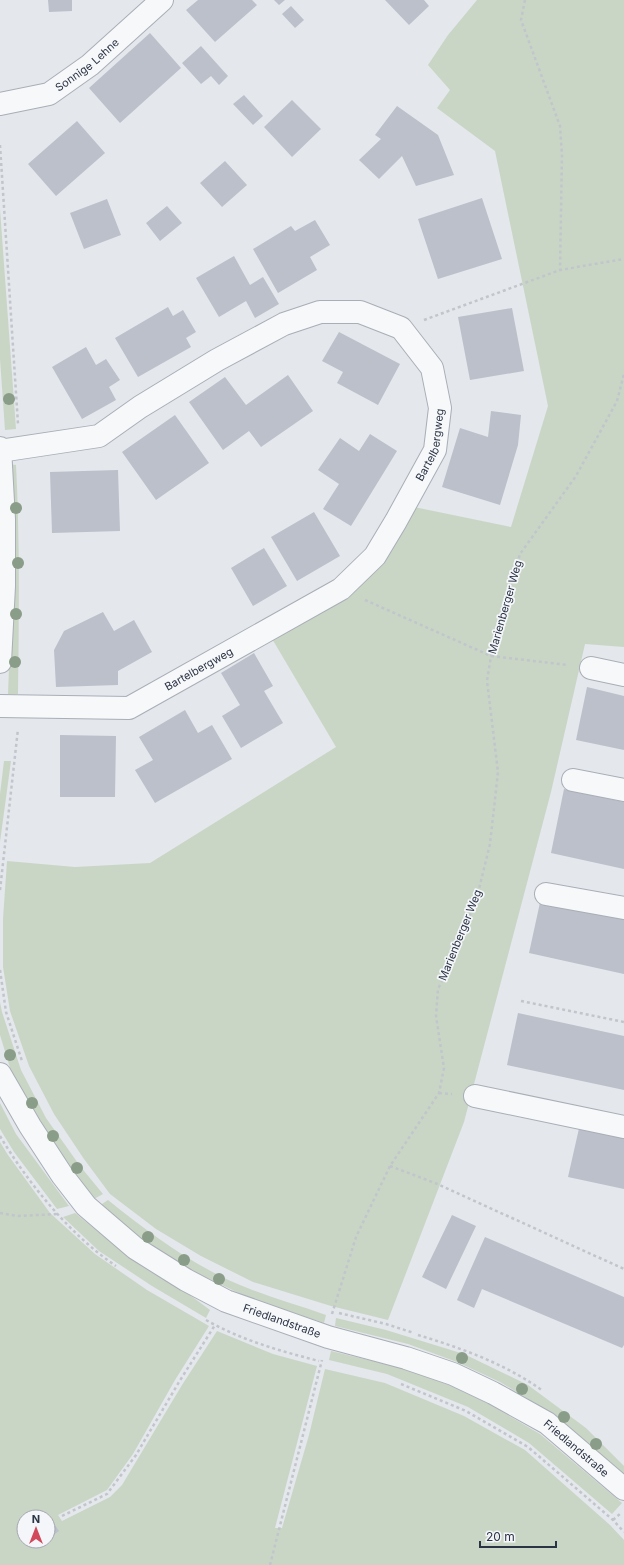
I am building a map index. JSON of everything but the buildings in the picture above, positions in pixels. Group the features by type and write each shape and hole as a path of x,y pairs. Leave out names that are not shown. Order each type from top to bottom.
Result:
{"street":[{"name":"Sonnige Lehne","path":"0,104 49,94 90,64 162,0"},
{"path":"0,662 4,586 4,519 0,449 99,436 140,407 218,360 284,324 320,312 360,312 401,328"},
{"name":"Bartelbergweg","path":"0,706 129,708 341,589 375,556 435,450 440,408 432,368 401,328"},
{"path":"591,668 624,675"},
{"path":"573,780 624,790"},
{"path":"546,894 624,908"},
{"name":"Friedlandstraße","path":"0,1074 30,1126 62,1175 86,1206 135,1248 186,1280 226,1301 328,1337 406,1358 453,1374 493,1393 547,1423 624,1489"},
{"path":"475,1096 624,1127"}],"path":[{"path":"525,0 521,20 560,126 562,155 560,270"},
{"path":"401,328 560,270 624,258"},
{"name":"Marienberger Weg","path":"332,1311 356,1237 390,1166 439,1093 444,1068 436,1016 438,989 451,963 477,897 490,844 498,772 487,681 491,656 520,554 576,476 617,401 624,374"},
{"path":"341,589 491,656 591,668"},
{"path":"0,970 6,1012 24,1068"},
{"path":"521,1001 624,1022"},
{"path":"390,1166 435,1183 624,1269"},
{"path":"0,1213 18,1216 57,1214"},
{"path":"62,1516 107,1494 136,1455 215,1325 226,1301"},
{"path":"270,1565 322,1362 329,1364"},
{"path":"394,1381 466,1412 528,1447 614,1520 624,1532"},
{"path":"614,1520 624,1510"}],"green space":[{"path":"477,0 624,0 624,647 585,644 551,792 464,1122 388,1320 331,1306 253,1282 201,1256 156,1229 110,1194 84,1159 54,1114 29,1066 10,1011 3,967 3,919 7,861 75,867 150,863 336,747 271,637 338,599 414,507 511,527 548,406 495,151 437,108 450,90 428,65 448,35"},
{"path":"0,209 16,429 5,430 0,359"},
{"path":"8,464 16,465 19,579 18,694 8,694 12,590"},
{"path":"4,761 11,761 0,842 0,794"},
{"path":"0,1002 21,1070 46,1118 80,1166 103,1194 94,1199 71,1170 37,1121 11,1071 0,1035"},
{"path":"0,1103 16,1134 69,1206 57,1209 14,1152 0,1129"},
{"path":"0,1142 50,1213 95,1254 147,1290 209,1326 175,1380 133,1454 107,1490 58,1515 62,1521 110,1497 122,1485 182,1385 217,1331 273,1354 317,1366 275,1528 282,1528 309,1435 325,1369 385,1383 464,1416 525,1450 610,1525 624,1540 624,1565 0,1565"},
{"path":"108,1200 158,1238 212,1272 250,1289 326,1315 324,1323 247,1297 191,1270 143,1241 99,1206"},
{"path":"75,1213 128,1256 183,1290 210,1310 206,1318 152,1286 99,1251 63,1217"},
{"path":"336,1318 386,1330 464,1354 528,1385 586,1428 624,1466 624,1475 553,1414 500,1382 457,1362 408,1344 335,1326"},
{"path":"331,1351 402,1368 449,1385 487,1403 540,1434 622,1503 612,1514 529,1443 468,1407 387,1374 329,1360"}]}
